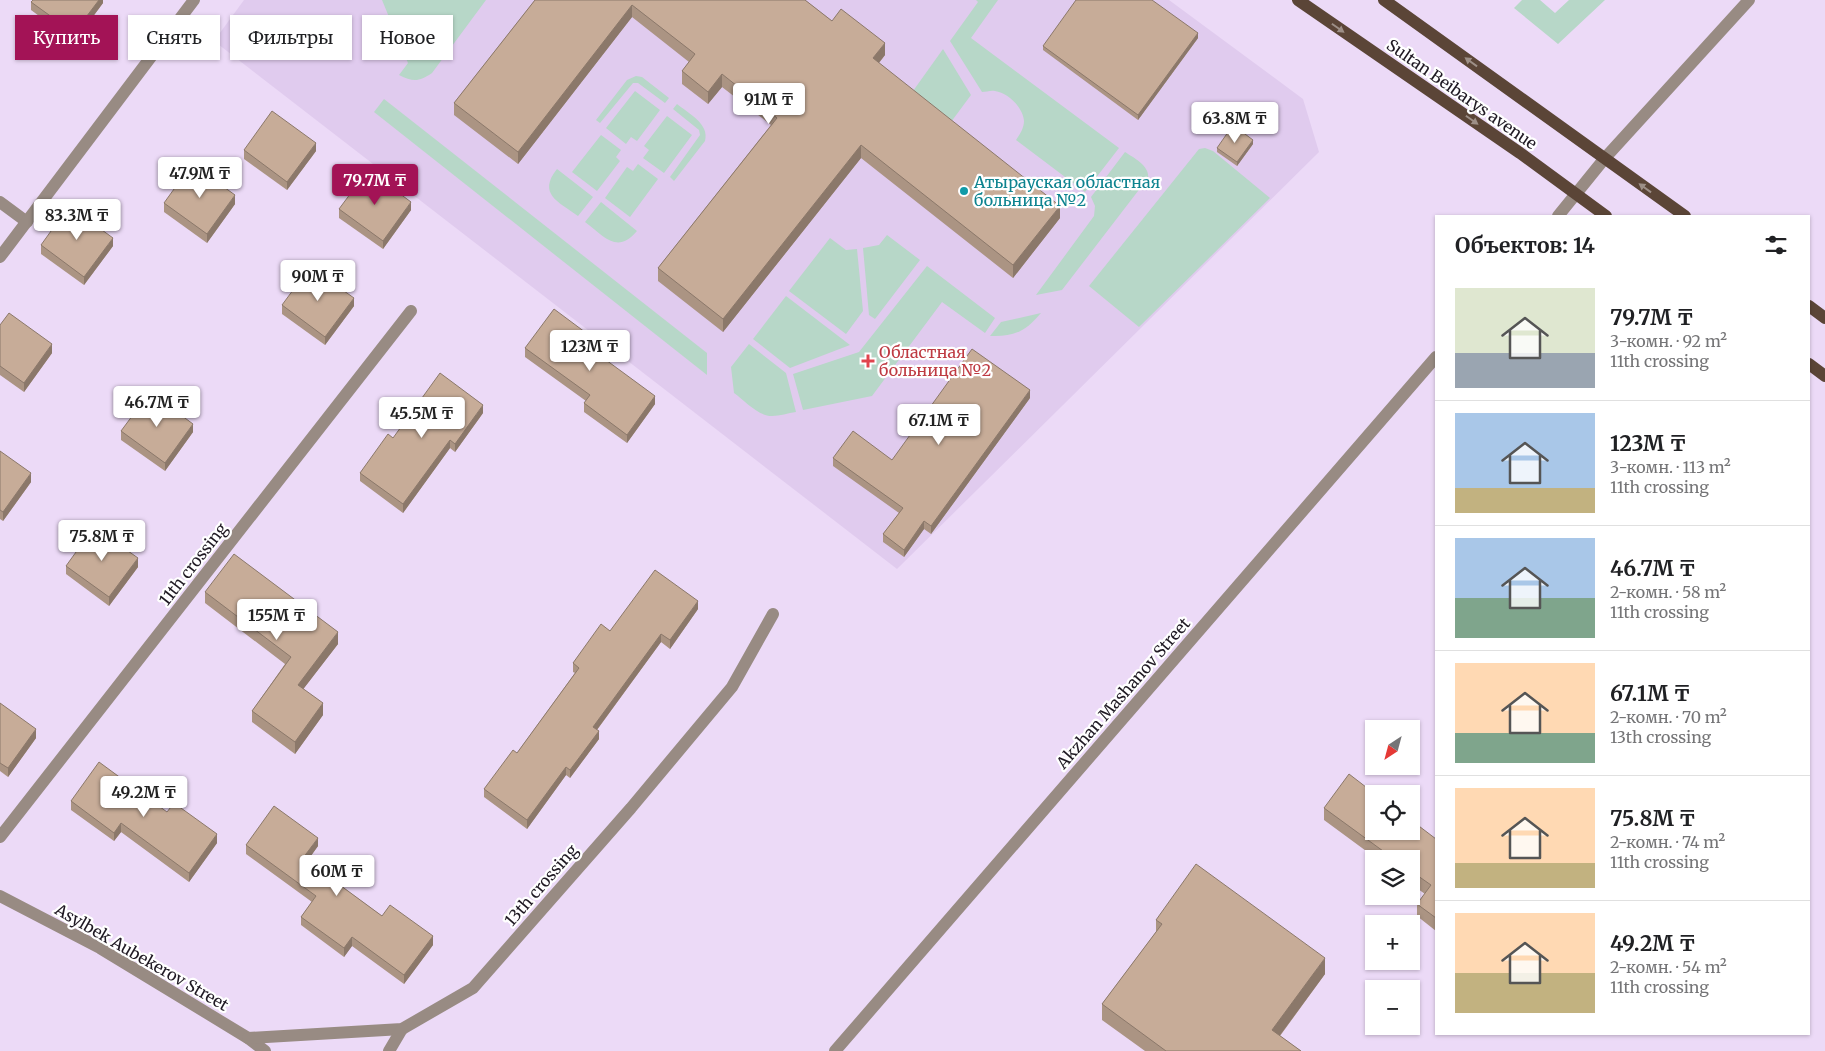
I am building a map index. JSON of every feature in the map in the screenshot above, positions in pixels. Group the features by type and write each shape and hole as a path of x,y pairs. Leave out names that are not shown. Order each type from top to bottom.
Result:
{"main road":[{"name":"Sultan Beibarys avenue","path":"1298,0 1520,153 1605,215"},
{"name":"Sultan Beibarys avenue","path":"1384,0 1684,215"},
{"path":"1810,307 1825,318"},
{"path":"1810,365 1825,376"}],"street":[{"path":"0,257 194,0"},
{"path":"1559,215 1605,158 1748,0"},
{"path":"0,202 26,222"},
{"name":"11th crossing","path":"0,837 411,312"},
{"name":"Akzhan Mashanov Street","path":"835,1051 1435,358"},
{"name":"13th crossing","path":"248,1038 402,1029 473,988 631,808 732,687 773,614"},
{"name":"Asylbek Aubekerov Street","path":"0,896 100,948 248,1038 265,1051"},
{"path":"389,1051 402,1029"}],"shaded area":[{"name":"Областная больница №2","path":"244,0 1169,0 1303,99 1319,152 897,569 239,60 352,60 352,15 233,15"},
{"name":"Областная больница №2","path":"230,19 230,53 220,46 220,33"}],"green space":[{"path":"382,0 486,0 453,45 453,15 388,15"},
{"path":"976,0 998,0 971,38 1119,148 1085,192 1016,140 1023,129 1024,121 1018,106 1000,92 982,92 950,41 978,2"},
{"path":"1522,0 1540,0 1555,13 1569,0 1605,0 1558,44 1514,8"},
{"path":"943,49 971,95 951,122 913,91"},
{"path":"407,60 442,60 432,73 416,80 399,75 408,63"},
{"path":"636,76 642,77 669,98 665,103 638,83 633,83 600,123 596,120 627,80"},
{"path":"635,91 660,110 637,141 631,137 626,144 606,128"},
{"path":"384,99 707,353 707,375 374,112"},
{"path":"677,104 701,124 706,135 705,141 674,181 670,177 700,135 699,130 673,109"},
{"path":"667,116 692,135 664,173 643,158 649,150 644,146"},
{"path":"601,135 621,150 616,157 620,161 597,191 572,172"},
{"path":"1205,148 1213,151 1270,198 1139,327 1089,286 1199,149"},
{"path":"1125,152 1144,166 1147,170 1148,178 1062,290 1036,295 1094,216 1095,206 1091,197"},
{"path":"638,164 658,179 630,217 605,198 627,167 633,171"},
{"path":"557,169 593,197 578,216 558,202 550,191 551,178"},
{"path":"601,202 637,231 630,238 623,242 611,241 585,222"},
{"path":"887,235 920,260 875,319 869,315 863,248 879,245"},
{"path":"830,238 846,250 857,249 863,311 846,334 789,291"},
{"path":"927,266 995,318 985,333 942,302 872,396 803,410 793,374 859,352"},
{"path":"786,296 850,345 790,368 753,339"},
{"path":"1041,313 1019,332 990,336 1001,322"},
{"path":"749,344 786,373 796,412 775,416 762,414 734,393 731,367"}],"building":[{"path":"33,0 99,0 88,15 49,15 31,2"},
{"name":"Атырауская областная больница №2","path":"535,0 805,0 832,21 841,9 885,43 873,58 1060,206 1013,265 861,145 723,319 658,268 777,118 722,74 708,92 682,71 695,54 632,5 518,152 454,103"},
{"path":"1076,0 1152,0 1198,33 1138,115 1043,46"},
{"path":"272,111 316,143 287,182 244,150"},
{"path":"1233,125 1253,140 1237,162 1217,148"},
{"path":"192,164 235,195 207,234 164,203"},
{"path":"368,170 411,202 383,241 339,209"},
{"path":"69,206 113,238 84,277 41,245"},
{"path":"310,267 354,298 325,337 282,305"},
{"path":"554,309 597,341 591,349 655,396 627,435 584,403 590,395 525,348"},
{"path":"9,313 52,344 24,383 0,366 0,325"},
{"path":"972,349 1030,390 931,526 924,521 904,550 883,534 903,508 833,458 853,431 892,460"},
{"path":"440,373 483,405 455,444 450,440 403,504 360,473 388,434 393,438"},
{"path":"150,392 193,424 165,463 121,431"},
{"path":"0,451 31,473 3,512 0,510"},
{"path":"94,527 138,558 109,597 66,566"},
{"path":"234,554 338,632 298,685 323,703 295,742 252,711 291,657 205,592"},
{"path":"655,570 698,601 670,640 661,634 593,727 599,731 570,770 566,767 527,820 484,789 513,750 517,753 579,668 573,663 601,624 610,631"},
{"path":"0,703 36,729 8,768 0,763"},
{"path":"99,762 167,812 174,803 217,834 189,873 121,823 114,833 71,801"},
{"path":"1349,774 1365,786 1365,838 1324,808"},
{"path":"274,806 318,838 303,858 382,916 390,905 433,936 404,975 352,937 344,948 301,917 316,896 246,845"},
{"path":"1420,827 1435,838 1435,917 1418,905 1431,885 1420,877 1420,850 1382,850 1368,840 1420,840"},
{"path":"1196,864 1325,958 1272,1030 1301,1051 1166,1051 1102,1004 1162,924 1156,920"}],"place":[{"name":"Атырауская областная больница №2","path":"964,191"},
{"name":"Областная больница №2","path":"868,361"}]}
